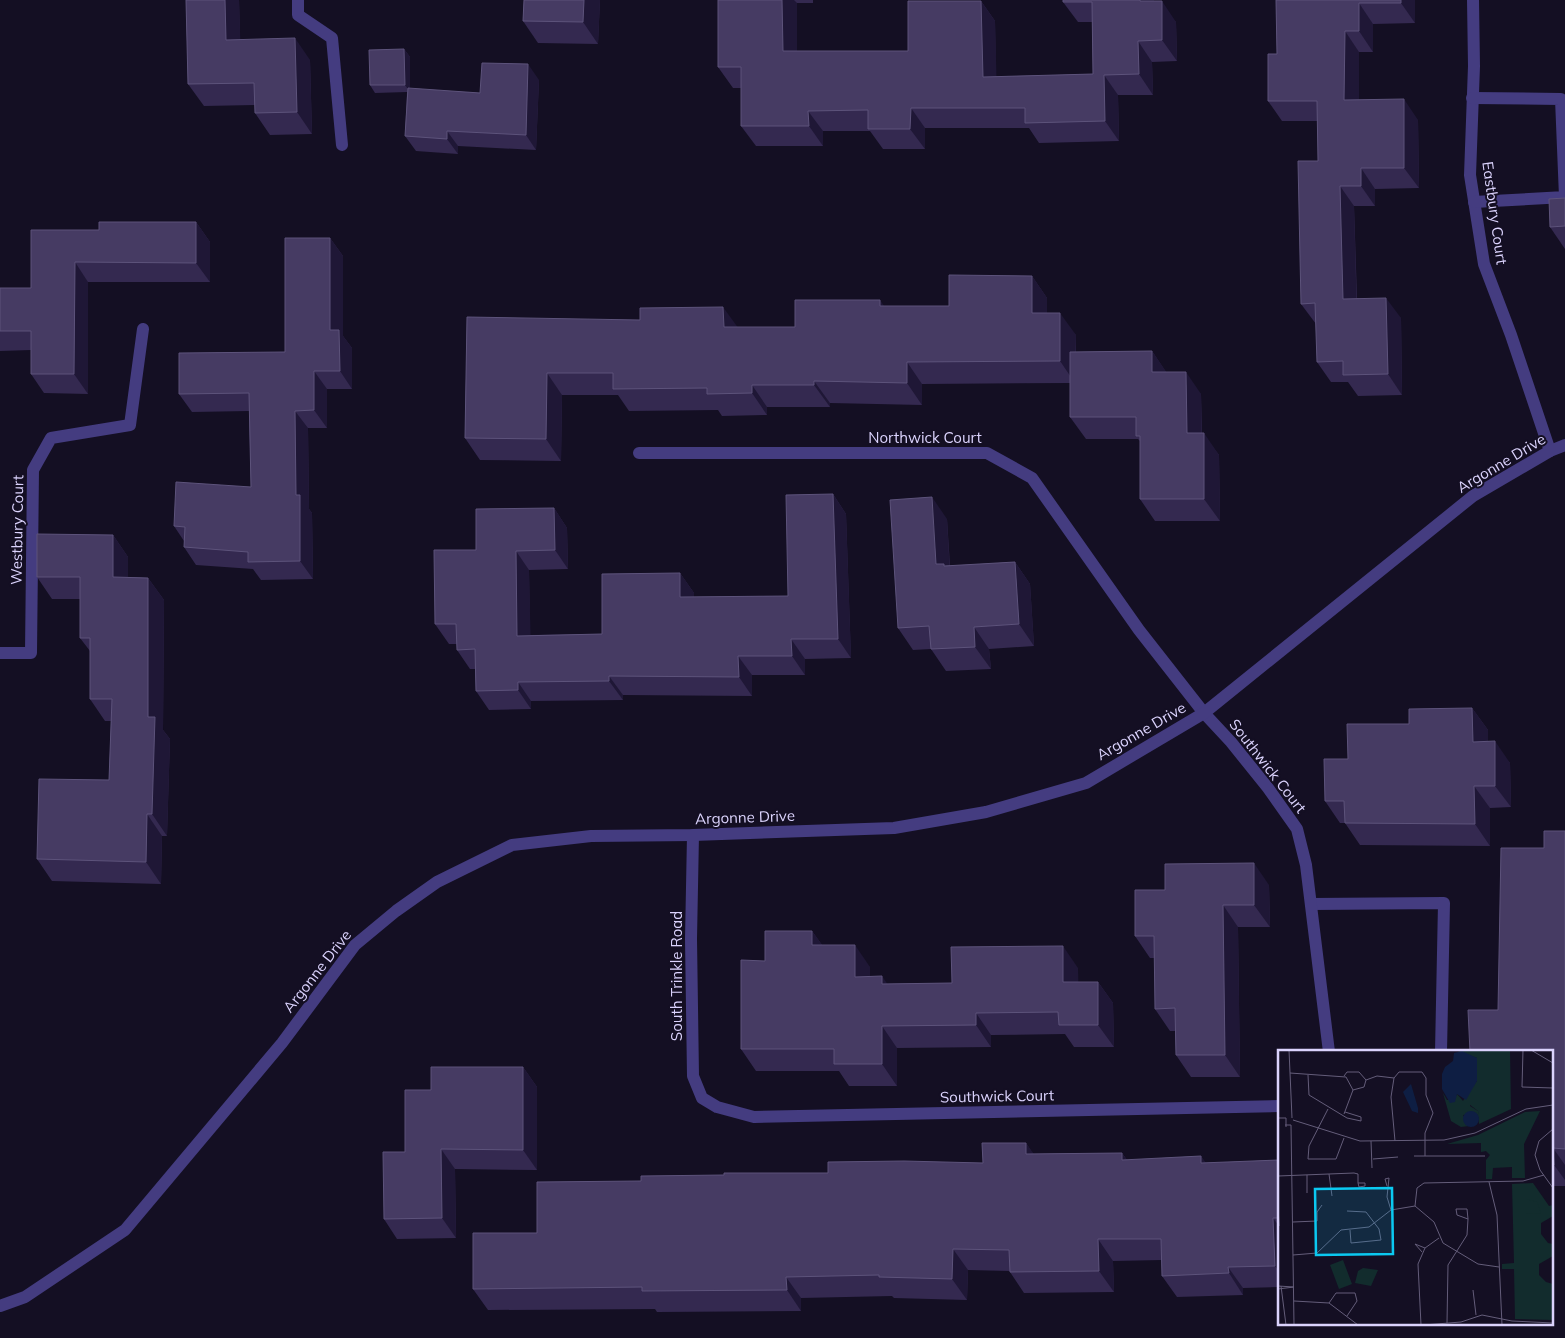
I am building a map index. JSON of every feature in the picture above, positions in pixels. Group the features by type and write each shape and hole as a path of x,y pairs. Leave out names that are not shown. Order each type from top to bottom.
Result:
{"street":[{"path":"298,0 298,15 332,38 342,145"},
{"name":"Eastbury Court","path":"1473,0 1470,175 1484,264 1511,335 1550,451"},
{"path":"1472,98 1561,99 1565,197 1474,202"},
{"name":"Westbury Court","path":"0,653 31,653 33,470 52,438 130,425 143,329"},
{"name":"Argonne Drive","path":"0,1306 25,1297 125,1230 282,1043 355,945 396,911 437,882 512,845 591,836 693,835 894,828 986,812 1086,783 1204,713 1473,496 1550,451 1565,445"},
{"name":"Northwick Court","path":"640,453 987,453 1032,478 1139,630 1204,713"},
{"name":"Southwick Court","path":"1204,713 1237,749 1297,829 1306,865 1329,1050"},
{"name":"South Trinkle Road","path":"693,835 691,940 693,1076 702,1098 717,1107"},
{"path":"1311,904 1444,903 1441,1050"},
{"name":"Southwick Court","path":"717,1107 754,1117 1278,1106"}],"building":[{"path":"186,0 225,0 226,40 295,38 297,112 255,113 254,83 188,84"},
{"path":"524,0 584,0 583,22 523,21"},
{"path":"718,0 782,0 783,51 908,51 908,1 981,1 983,77 1093,74 1092,2 1063,2 1063,0 1162,1 1162,40 1138,41 1139,74 1104,75 1105,121 1025,123 1025,108 911,108 910,129 868,129 868,110 808,111 809,126 741,126 741,67 718,67"},
{"path":"1276,0 1401,0 1401,3 1359,3 1359,31 1345,31 1344,100 1404,99 1404,168 1361,168 1361,186 1340,186 1343,299 1386,298 1388,374 1343,375 1343,361 1317,362 1315,303 1301,304 1298,161 1318,161 1317,101 1268,101 1268,54 1277,54"},
{"path":"404,49 405,85 370,85 369,50"},
{"path":"482,63 528,64 526,135 447,131 447,139 405,136 408,88 480,93"},
{"path":"1565,198 1565,226 1550,227 1549,199"},
{"path":"99,222 196,222 196,263 75,262 74,374 31,374 31,331 0,331 0,288 31,288 31,230 99,230"},
{"path":"285,238 330,238 330,330 339,330 340,371 314,371 314,410 295,411 296,495 300,495 300,561 248,562 248,552 184,547 185,527 174,526 176,482 251,487 249,393 179,394 179,353 285,352"},
{"path":"949,275 1032,276 1032,313 1060,313 1060,361 907,362 907,383 814,381 814,385 752,385 752,393 707,394 707,388 613,389 613,373 547,373 546,439 465,438 467,317 640,320 640,308 723,307 724,327 795,327 795,300 880,300 880,306 949,306"},
{"path":"1152,351 1152,372 1186,372 1187,433 1204,433 1204,499 1140,499 1140,436 1136,436 1136,417 1070,417 1070,352"},
{"path":"833,494 838,639 791,639 792,656 738,656 739,677 609,676 609,681 518,682 518,690 476,691 475,649 457,650 456,624 435,624 434,550 476,550 476,509 554,508 555,550 516,551 517,636 602,634 602,574 680,573 680,597 788,596 786,495"},
{"path":"932,497 936,564 944,564 944,566 1015,562 1019,624 974,627 975,647 931,649 929,626 898,628 890,500"},
{"path":"37,534 113,535 113,577 148,578 148,717 155,717 152,814 147,814 146,862 37,859 39,779 109,780 112,699 90,699 90,638 80,638 80,577 37,577"},
{"path":"1472,708 1473,742 1495,741 1495,786 1474,786 1475,824 1345,823 1344,801 1325,801 1324,759 1348,759 1347,724 1409,724 1409,709"},
{"path":"1544,831 1565,831 1565,1149 1553,1148 1554,1165 1552,1165 1552,1050 1470,1050 1468,1010 1498,1010 1501,848 1544,848"},
{"path":"1254,863 1254,905 1223,905 1225,1055 1176,1055 1175,1008 1155,1009 1154,936 1135,936 1135,890 1165,890 1165,864"},
{"path":"765,931 812,931 812,945 855,945 855,977 882,976 882,984 952,983 951,947 1063,946 1063,982 1098,982 1098,1025 1059,1025 1058,1012 976,1013 976,1025 882,1026 882,1064 834,1064 834,1049 741,1049 741,960 765,961"},
{"path":"431,1067 523,1067 523,1150 441,1149 442,1218 384,1219 383,1152 405,1152 405,1090 431,1090"},
{"path":"982,1143 1026,1143 1026,1154 1122,1153 1122,1160 1201,1156 1201,1163 1278,1160 1278,1218 1273,1218 1275,1266 1228,1267 1229,1273 1162,1276 1161,1239 1098,1239 1099,1271 1010,1272 1009,1250 953,1249 952,1279 879,1277 879,1275 786,1277 787,1290 642,1291 642,1287 473,1289 473,1233 537,1233 537,1182 641,1181 641,1176 724,1175 724,1173 828,1173 828,1162 983,1163"}]}
